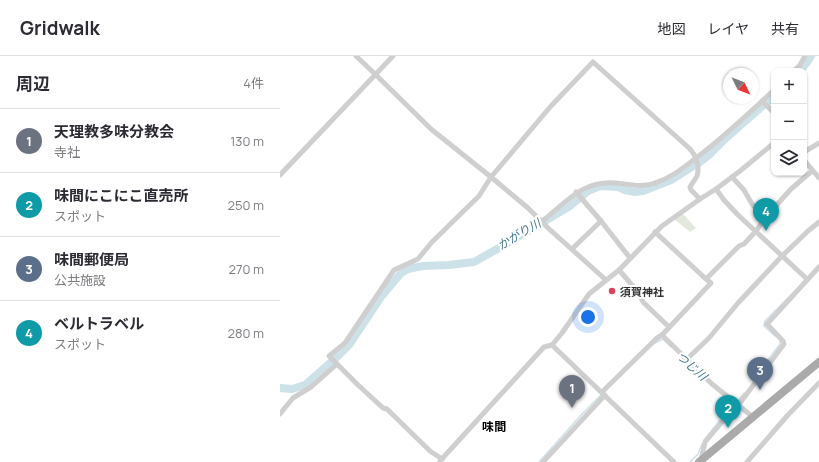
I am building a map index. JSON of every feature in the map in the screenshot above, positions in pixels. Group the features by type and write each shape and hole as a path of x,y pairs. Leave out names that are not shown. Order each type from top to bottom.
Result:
{"main road":[{"path":"700,462 819,362"}],"street":[{"path":"356,56 431,129 528,208 606,280"},
{"path":"280,175 393,56"},
{"path":"798,68 806,56"},
{"path":"700,198 691,190 690,187 698,170 695,154 593,62 551,106 491,177 479,196 432,242 418,259 394,270 345,343 329,356 358,385 441,461 544,347 552,345 589,294 619,270 662,226 700,198 716,189 771,145"},
{"path":"541,221 576,192 584,188 602,183 636,186 654,183 676,173 710,148 771,93"},
{"path":"762,101 771,111"},
{"path":"807,150 819,143"},
{"path":"807,164 819,178"},
{"path":"706,279 739,246 744,244 791,188 812,171"},
{"path":"732,177 744,190 752,204 765,218"},
{"path":"716,189 737,214 807,279"},
{"path":"576,192 630,258"},
{"path":"572,249 601,221"},
{"path":"687,359 709,338 738,303 782,256 819,222"},
{"path":"543,462 603,394 657,338 662,335 710,283 655,232"},
{"path":"700,462 705,442 739,405 784,344 767,324 807,279 819,268"},
{"path":"619,270 638,292 643,302 669,327"},
{"path":"662,335 712,384 753,417"},
{"path":"552,345 674,462"},
{"path":"280,414 293,398 311,387 337,364"},
{"path":"747,462 787,416 819,383"}],"shaded area":[{"path":"683,214 696,228 690,232 674,219"}],"waterway":[{"name":"かがり川","path":"802,68 811,56"},
{"name":"かがり川","path":"280,388 292,389 305,385 337,357 349,345 381,297 401,273 408,269 423,266 474,262 570,206 588,191 600,186 618,187 635,192 643,191 671,180 709,155 771,99"},
{"name":"つじ川","path":"775,336 764,326 765,321 791,295"},
{"name":"つじ川","path":"655,343 663,339 671,347"},
{"name":"つじ川","path":"758,374 780,344 780,341"},
{"name":"つじ川","path":"736,403 744,393"},
{"name":"つじ川","path":"539,462 602,394"},
{"path":"704,440 720,420"},
{"path":"690,462 698,454 702,444"}],"place":[{"name":"ベルトラベル","path":"766,231"},
{"name":"須賀神社","path":"612,291"},
{"name":"味間郵便局","path":"760,390"},
{"name":"天理教多味分教会","path":"572,408"},
{"name":"味間にこにこ直売所","path":"728,428"}],"district":[{"name":"味間","path":"494,426"}]}
